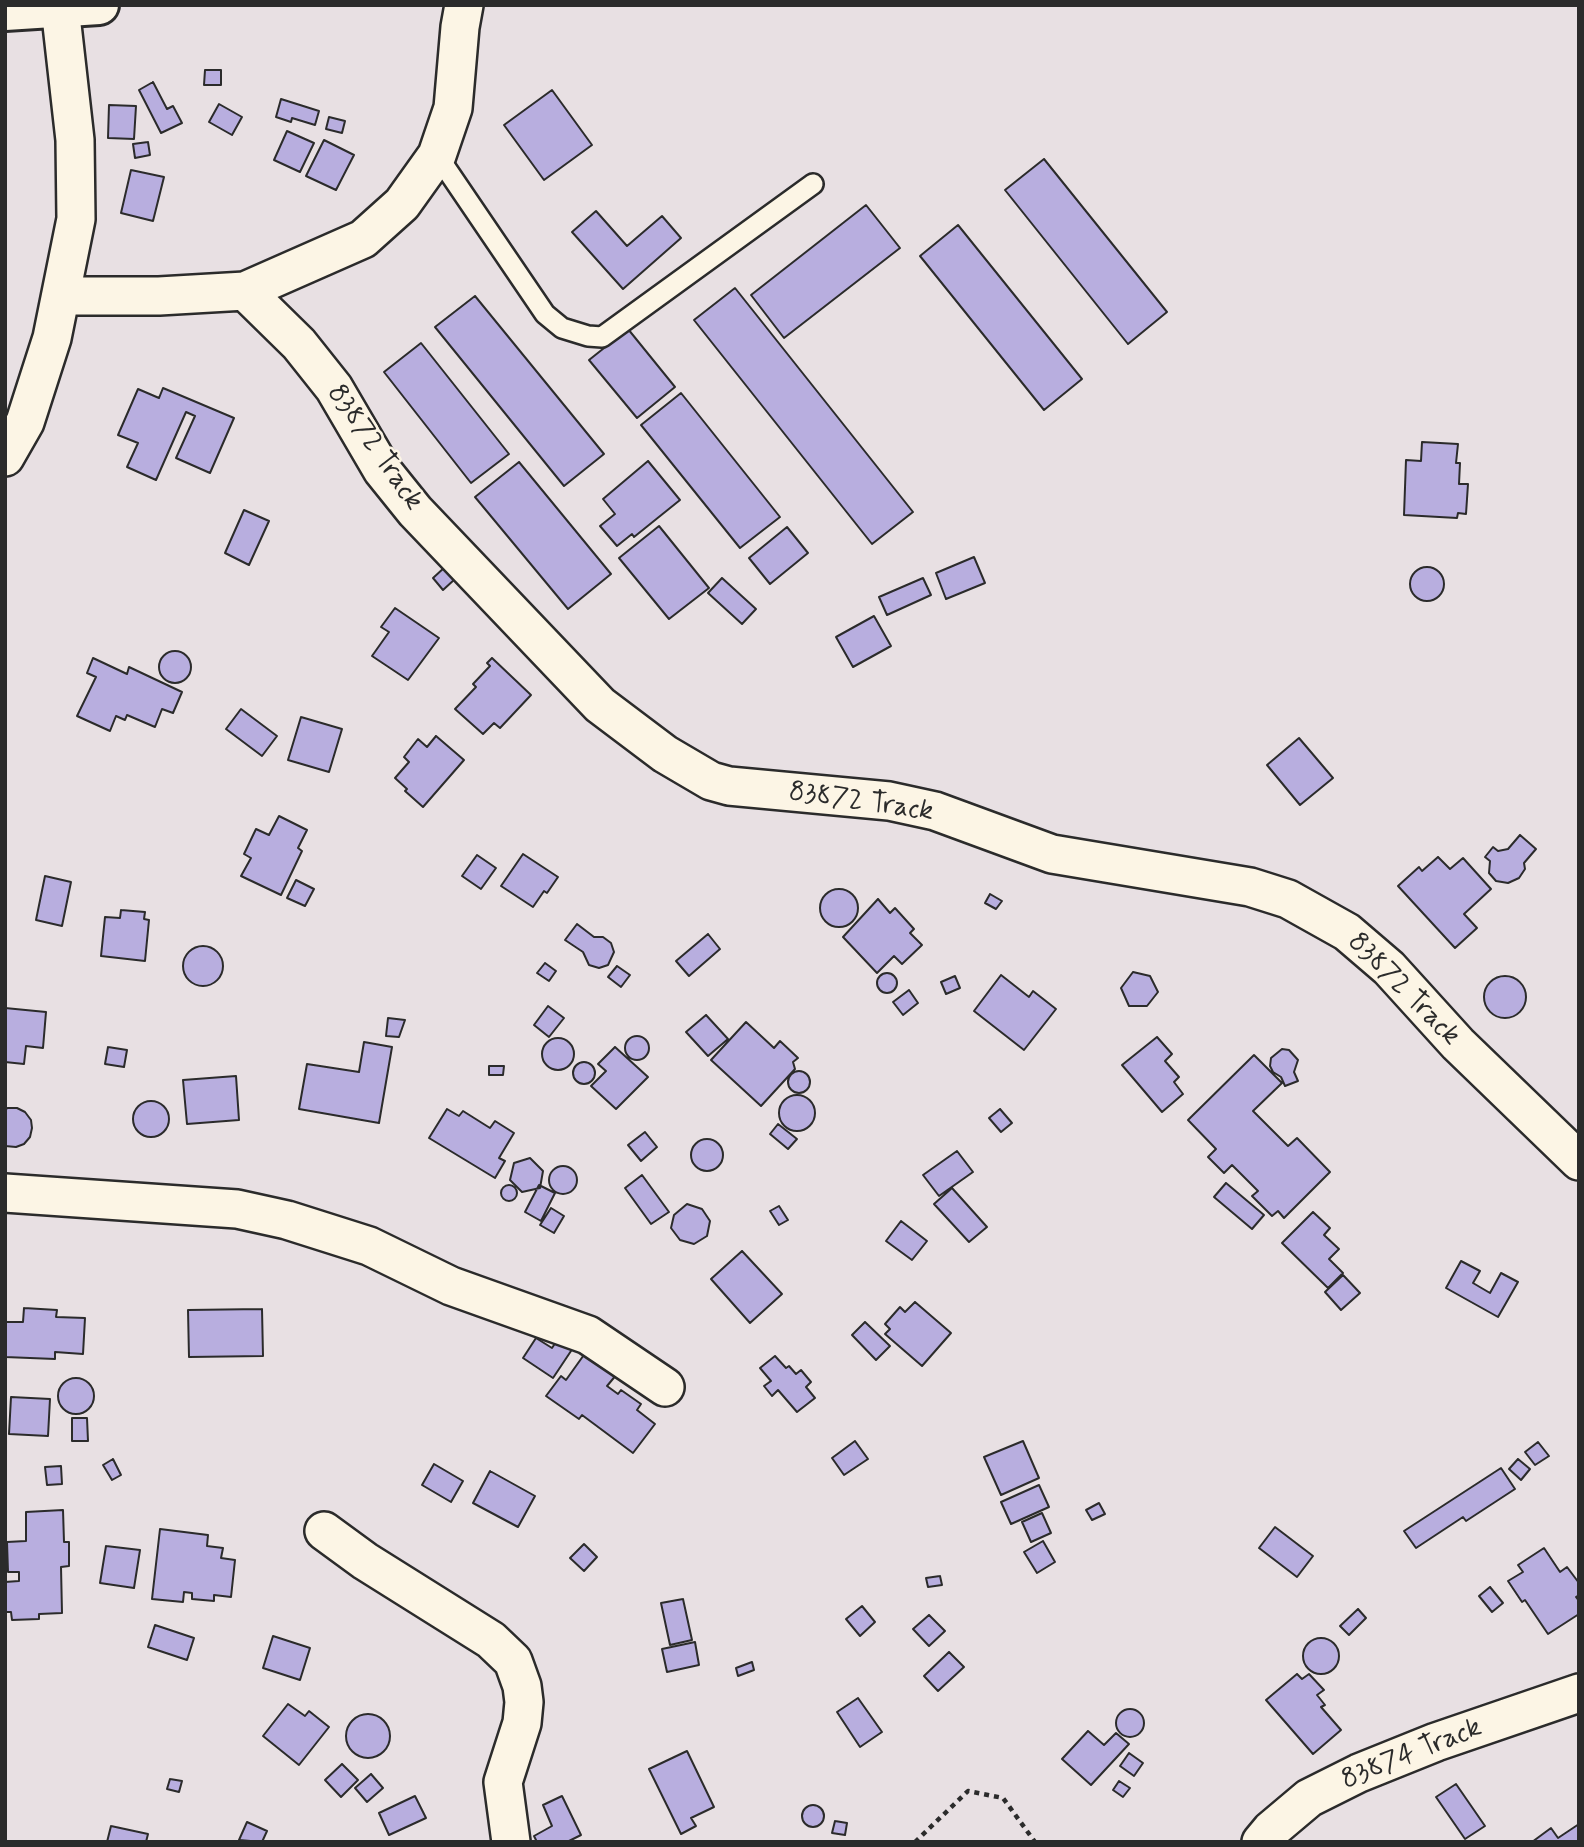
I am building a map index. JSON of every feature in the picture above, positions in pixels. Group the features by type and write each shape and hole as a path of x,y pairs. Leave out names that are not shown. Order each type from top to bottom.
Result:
{"street":[{"path":"5,10 99,5"},
{"path":"61,296 159,296 245,291 363,239 402,204 437,155 453,108 464,5"},
{"path":"5,457 25,422 52,338 76,219 75,141 60,8"},
{"name":"83872 Track","path":"245,291 299,344 334,388 382,470 415,510 600,705 665,754 711,781 730,786 889,801 935,811 1052,855 1250,887 1288,899 1347,932 1389,968 1458,1044 1579,1161"},
{"path":"5,1193 237,1209 287,1220 369,1246 451,1286 588,1335 665,1387"},
{"path":"324,1531 365,1561 491,1640 513,1661 522,1686 524,1702 522,1723 503,1782 510,1842"},
{"name":"83874 Track","path":"1261,1842 1309,1798 1359,1773 1436,1742 1579,1693"}],"lane":[{"path":"437,155 545,314 562,328 587,336 603,337 813,184"}],"path":[{"path":"915,1842 968,1791 1003,1798 1035,1842"}],"building":[{"path":"205,70 221,70 221,85 204,85"},
{"path":"153,82 167,109 173,106 182,123 161,133 139,90"},
{"path":"552,90 592,145 544,180 504,125"},
{"path":"281,99 319,111 315,125 292,118 291,122 276,117"},
{"path":"219,104 242,117 232,135 209,122"},
{"path":"109,105 136,106 134,139 108,138"},
{"path":"329,117 345,121 342,133 326,129"},
{"path":"287,131 314,143 300,172 274,160"},
{"path":"324,140 354,155 336,190 306,176"},
{"path":"148,142 150,155 135,158 133,144"},
{"path":"1044,159 1167,312 1128,344 1005,190"},
{"path":"131,170 164,177 153,221 121,213"},
{"path":"866,205 900,248 784,338 751,295"},
{"path":"596,211 627,246 662,216 681,238 623,289 572,232"},
{"path":"958,225 1082,379 1044,410 920,256"},
{"path":"735,288 913,512 872,544 694,320"},
{"path":"475,296 604,454 564,486 435,327"},
{"path":"628,329 675,387 637,418 589,360"},
{"path":"421,343 509,454 471,483 384,372"},
{"path":"163,388 234,418 210,473 176,458 195,416 186,412 156,480 127,467 138,443 118,435 138,389 159,398"},
{"path":"681,393 780,517 740,548 641,425"},
{"path":"1422,442 1458,444 1456,463 1460,463 1459,484 1468,484 1466,514 1458,513 1457,518 1404,515 1406,460 1421,461"},
{"path":"648,461 680,500 634,537 632,534 617,546 600,526 615,514 603,499"},
{"path":"519,462 611,574 568,609 475,497"},
{"path":"244,510 269,521 249,565 225,553"},
{"path":"659,526 709,588 669,619 619,558"},
{"path":"787,527 808,553 770,584 749,558"},
{"path":"974,557 985,583 946,599 936,573"},
{"path":"445,567 455,579 443,590 433,578"},
{"path":"1427,567 1439,572 1444,584 1439,596 1427,601 1415,596 1410,584 1415,572"},
{"path":"722,578 756,609 742,624 708,593"},
{"path":"923,578 931,595 887,615 879,597"},
{"path":"395,608 439,638 408,680 372,656 389,632 381,627"},
{"path":"874,616 891,646 853,667 836,637"},
{"path":"175,651 186,656 191,667 186,678 175,683 164,678 159,667 164,656"},
{"path":"93,658 127,674 129,667 182,692 173,713 162,709 155,727 127,715 125,720 116,716 110,731 77,716 96,677 87,673"},
{"path":"492,658 531,695 500,728 494,723 483,734 455,709 476,687 473,684 490,666 487,663"},
{"path":"241,709 277,736 262,756 226,729"},
{"path":"301,717 342,729 329,772 288,760"},
{"path":"436,736 464,760 423,807 395,778 409,762 404,757 418,739 427,747"},
{"path":"1299,738 1333,778 1300,805 1267,765"},
{"path":"279,816 307,830 298,848 302,851 281,895 241,876 251,858 244,854 256,829 269,835"},
{"path":"1520,835 1536,849 1524,863 1525,869 1519,878 1508,883 1496,881 1489,873 1490,861 1485,857 1493,847 1498,851 1508,849"},
{"path":"523,854 558,877 533,907 501,886"},
{"path":"477,855 496,868 481,889 462,876"},
{"path":"1438,857 1450,869 1463,858 1491,889 1464,914 1477,928 1455,948 1398,886 1419,867 1422,871"},
{"path":"45,876 71,882 62,926 36,920"},
{"path":"296,880 314,889 305,906 287,898"},
{"path":"839,889 852,895 858,908 852,921 839,927 826,921 820,908 826,895"},
{"path":"990,894 1002,901 996,909 985,903"},
{"path":"878,899 890,913 895,908 914,929 910,933 922,945 902,964 894,956 877,973 843,937"},
{"path":"121,910 145,912 144,919 149,920 145,961 101,956 105,917 120,918"},
{"path":"577,924 594,937 603,937 611,943 614,952 608,965 599,968 589,965 583,952 565,940"},
{"path":"708,934 720,949 689,976 676,961"},
{"path":"203,946 211,947 217,952 222,958 222,974 217,980 211,985 203,986 195,985 189,980 184,974 183,966 184,958 189,952 195,947"},
{"path":"545,963 556,971 549,981 537,973"},
{"path":"617,966 630,975 621,987 608,977"},
{"path":"1133,972 1150,976 1158,992 1147,1006 1129,1006 1121,988"},
{"path":"887,973 894,976 897,983 894,990 887,993 880,990 877,983 880,976"},
{"path":"1001,975 1029,997 1033,991 1056,1009 1024,1050 974,1011"},
{"path":"955,976 960,988 946,994 941,982"},
{"path":"1505,976 1520,982 1526,997 1520,1012 1505,1018 1490,1012 1484,997 1490,982"},
{"path":"909,990 918,1003 903,1015 893,1002"},
{"path":"548,1006 564,1018 549,1037 534,1025"},
{"path":"5,1008 46,1012 43,1048 26,1046 24,1064 5,1062"},
{"path":"706,1015 728,1039 708,1056 686,1032"},
{"path":"388,1018 405,1020 399,1037 386,1036"},
{"path":"746,1022 774,1048 780,1041 798,1058 793,1062 795,1069 761,1106 711,1060"},
{"path":"637,1036 646,1039 649,1048 646,1057 637,1060 628,1057 625,1048 628,1039"},
{"path":"1157,1037 1172,1054 1165,1061 1179,1077 1174,1082 1183,1094 1162,1112 1122,1065"},
{"path":"558,1038 569,1043 574,1054 569,1065 558,1070 547,1065 542,1054 547,1043"},
{"path":"364,1042 392,1047 379,1123 299,1109 307,1064 359,1072"},
{"path":"108,1047 127,1050 124,1067 105,1064"},
{"path":"615,1047 648,1077 616,1109 591,1086 606,1071 598,1064"},
{"path":"1282,1049 1289,1050 1298,1060 1294,1072 1298,1081 1285,1086 1281,1077 1273,1072 1270,1066 1271,1058"},
{"path":"1254,1055 1282,1083 1253,1111 1288,1146 1297,1138 1330,1172 1284,1218 1278,1211 1272,1216 1252,1196 1258,1191 1232,1165 1224,1173 1208,1157 1216,1149 1188,1120"},
{"path":"584,1062 594,1069 595,1073 588,1083 584,1084 574,1077 573,1073 580,1063"},
{"path":"489,1066 504,1066 503,1075 489,1075"},
{"path":"795,1071 803,1071 810,1078 810,1086 803,1093 795,1093 788,1086 788,1078"},
{"path":"236,1076 239,1120 187,1124 183,1080"},
{"path":"797,1095 810,1100 815,1113 810,1126 797,1131 784,1126 779,1113 784,1100"},
{"path":"151,1101 164,1106 169,1119 164,1132 151,1137 138,1132 133,1119 138,1106"},
{"path":"5,1109 25,1112 31,1120 30,1137 24,1144 16,1147 5,1146"},
{"path":"447,1109 459,1116 463,1111 490,1128 495,1121 514,1133 499,1158 505,1161 495,1178 429,1138"},
{"path":"1000,1109 1012,1123 1001,1132 989,1118"},
{"path":"778,1124 797,1139 788,1149 770,1134"},
{"path":"645,1132 657,1147 641,1161 628,1145"},
{"path":"707,1139 718,1144 723,1155 718,1166 707,1171 696,1166 691,1155 696,1144"},
{"path":"957,1151 973,1172 939,1196 923,1175"},
{"path":"530,1158 543,1171 540,1188 522,1192 510,1180 514,1163"},
{"path":"563,1166 573,1170 577,1180 573,1190 563,1194 553,1190 549,1180 553,1170"},
{"path":"642,1175 669,1212 651,1224 625,1188"},
{"path":"1226,1183 1264,1215 1252,1229 1214,1197"},
{"path":"509,1185 515,1187 515,1199 509,1201 503,1199 501,1193 503,1187"},
{"path":"539,1185 555,1193 541,1221 525,1212"},
{"path":"952,1188 987,1227 969,1242 934,1204"},
{"path":"687,1204 702,1209 710,1221 707,1236 694,1244 680,1240 671,1228 674,1215"},
{"path":"779,1206 788,1220 779,1225 770,1211"},
{"path":"551,1208 564,1216 554,1233 540,1225"},
{"path":"1313,1212 1330,1228 1324,1235 1339,1249 1329,1259 1343,1273 1328,1288 1282,1243"},
{"path":"901,1221 927,1241 912,1260 886,1241"},
{"path":"742,1251 782,1294 750,1323 711,1279"},
{"path":"1461,1261 1480,1271 1473,1283 1490,1293 1501,1273 1518,1282 1498,1317 1446,1288"},
{"path":"1343,1275 1360,1293 1341,1310 1325,1292"},
{"path":"915,1302 951,1333 922,1366 885,1334 890,1329 885,1324 900,1307 905,1312"},
{"path":"24,1308 57,1310 56,1317 85,1318 83,1354 55,1352 55,1359 5,1357 5,1322 23,1322"},
{"path":"262,1309 263,1356 189,1357 188,1310"},
{"path":"865,1322 890,1346 876,1360 852,1335"},
{"path":"536,1338 552,1348 558,1339 573,1348 553,1378 523,1358"},
{"path":"586,1352 617,1374 607,1386 618,1394 621,1390 641,1404 637,1410 655,1424 633,1453 582,1415 579,1419 546,1396 561,1376 566,1380"},
{"path":"775,1356 796,1374 801,1370 811,1382 806,1387 815,1398 797,1412 778,1390 772,1396 764,1386 771,1381 760,1368"},
{"path":"76,1378 89,1383 94,1396 89,1409 76,1414 63,1409 58,1396 63,1383"},
{"path":"11,1397 50,1399 48,1436 9,1434"},
{"path":"72,1418 87,1418 88,1441 72,1441"},
{"path":"855,1441 868,1459 844,1475 832,1458"},
{"path":"1023,1441 1039,1478 1001,1495 984,1457"},
{"path":"1538,1442 1549,1456 1535,1465 1525,1452"},
{"path":"113,1459 121,1475 112,1480 103,1465"},
{"path":"1518,1459 1530,1469 1521,1480 1509,1469"},
{"path":"434,1464 463,1481 451,1502 422,1485"},
{"path":"61,1466 62,1484 47,1485 45,1467"},
{"path":"1501,1468 1515,1489 1466,1521 1463,1517 1416,1548 1404,1531"},
{"path":"490,1471 535,1496 518,1527 473,1503"},
{"path":"1039,1485 1049,1507 1011,1524 1001,1502"},
{"path":"1099,1503 1105,1514 1092,1520 1086,1510"},
{"path":"63,1510 64,1542 69,1542 69,1566 61,1567 62,1613 39,1614 39,1619 12,1620 11,1612 5,1612 5,1582 19,1581 19,1572 8,1572 7,1542 26,1541 26,1512"},
{"path":"1042,1513 1051,1533 1031,1542 1022,1522"},
{"path":"1275,1527 1313,1556 1297,1577 1259,1548"},
{"path":"160,1529 208,1535 207,1546 223,1548 221,1558 235,1560 231,1597 214,1595 214,1601 192,1599 192,1593 184,1592 183,1602 152,1599"},
{"path":"1043,1541 1055,1562 1037,1573 1024,1552"},
{"path":"584,1544 597,1557 584,1571 570,1558"},
{"path":"106,1546 140,1550 134,1588 100,1583"},
{"path":"1544,1548 1560,1572 1567,1567 1579,1583 1579,1595 1576,1597 1579,1601 1579,1614 1548,1634 1525,1600 1522,1602 1508,1581 1523,1572 1518,1565"},
{"path":"940,1576 942,1585 928,1587 926,1578"},
{"path":"1490,1587 1503,1603 1492,1612 1479,1596"},
{"path":"683,1599 692,1640 670,1645 661,1603"},
{"path":"862,1606 875,1622 860,1636 846,1619"},
{"path":"1358,1609 1366,1618 1349,1635 1340,1626"},
{"path":"929,1615 945,1631 929,1646 913,1629"},
{"path":"155,1625 194,1638 187,1660 148,1647"},
{"path":"273,1636 310,1648 300,1680 263,1668"},
{"path":"1321,1638 1334,1643 1339,1656 1334,1669 1321,1674 1308,1669 1303,1656 1308,1643"},
{"path":"695,1642 699,1665 667,1672 662,1649"},
{"path":"949,1652 964,1667 938,1691 924,1676"},
{"path":"752,1662 754,1670 738,1676 736,1668"},
{"path":"1297,1674 1302,1679 1309,1674 1324,1690 1317,1695 1325,1705 1321,1707 1341,1730 1313,1754 1266,1700"},
{"path":"858,1698 882,1732 860,1747 837,1712"},
{"path":"288,1704 305,1716 309,1711 329,1727 299,1765 263,1736"},
{"path":"1130,1709 1140,1713 1144,1723 1140,1733 1130,1737 1120,1733 1116,1723 1120,1713"},
{"path":"368,1714 384,1720 390,1736 384,1752 368,1758 352,1752 346,1736 352,1720"},
{"path":"1088,1731 1104,1745 1116,1733 1129,1744 1091,1785 1062,1759"},
{"path":"687,1751 714,1807 691,1818 696,1826 681,1834 649,1769"},
{"path":"1129,1753 1143,1763 1134,1776 1120,1766"},
{"path":"342,1764 358,1780 341,1797 325,1780"},
{"path":"371,1774 383,1788 367,1802 355,1788"},
{"path":"170,1779 182,1781 179,1792 167,1789"},
{"path":"1119,1781 1130,1788 1123,1797 1113,1790"},
{"path":"1456,1784 1485,1826 1465,1839 1436,1797"},
{"path":"415,1796 426,1818 389,1835 379,1813"},
{"path":"562,1796 581,1835 567,1842 537,1842 534,1836 552,1826 543,1805"},
{"path":"813,1805 821,1808 824,1816 821,1824 813,1827 805,1824 802,1816 805,1808"},
{"path":"835,1821 847,1823 845,1835 832,1833"},
{"path":"247,1822 267,1831 262,1842 239,1840"},
{"path":"1579,1824 1579,1842 1532,1842 1551,1828 1558,1838"},
{"path":"111,1826 148,1834 146,1842 107,1842"}]}
